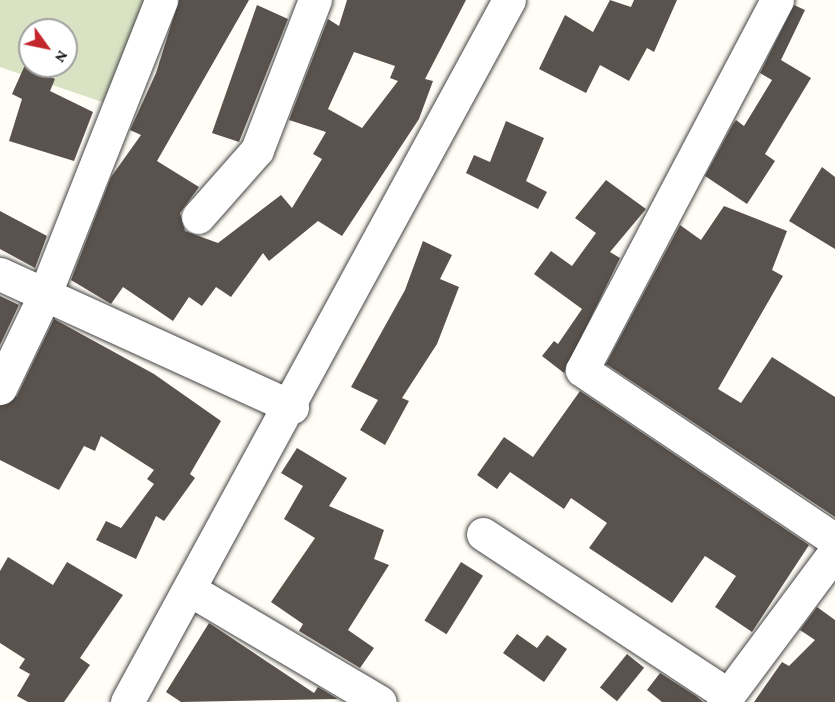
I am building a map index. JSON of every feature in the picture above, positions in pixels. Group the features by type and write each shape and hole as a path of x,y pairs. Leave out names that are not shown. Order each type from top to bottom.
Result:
{"street":[{"path":"0,388 44,296 161,0"},
{"path":"198,217 257,150 315,0"},
{"path":"127,702 192,591 509,0"},
{"path":"777,0 582,370 835,540"},
{"path":"0,274 292,407"},
{"path":"483,534 726,699 835,552"},
{"path":"192,591 380,702"}],"green space":[{"path":"0,0 148,0 108,104 32,78 78,78 78,18 18,18 18,73 0,67"}],"building":[{"path":"179,0 249,0 157,161 199,187 180,213 185,231 218,243 281,195 292,208 322,159 313,154 326,132 289,120 328,19 339,26 347,0 466,0 425,79 433,81 419,119 342,236 318,221 269,261 263,253 231,297 216,287 202,306 189,297 173,321 123,287 111,304 71,280 111,177 141,135 130,130 156,73","holes":["354,52 395,66 390,78 398,81 362,128 328,109"]},
{"path":"610,0 631,7 634,0 677,0 654,52 647,48 629,81 600,65 586,93 539,69 565,15 593,32"},
{"path":"257,5 288,19 239,142 212,133"},
{"path":"794,5 805,10 781,60 811,78 765,154 775,161 747,204 705,176 733,124 736,120 744,126 772,80 760,73"},
{"path":"19,78 53,78 55,79 50,91 93,112 74,161 9,141 22,99 12,94"},
{"path":"506,121 544,138 526,181 547,192 538,209 466,173 474,155 490,162"},
{"path":"822,167 835,177 835,249 789,221"},
{"path":"606,180 646,209 610,252 620,258 564,373 542,356 554,341 558,344 582,309 534,274 551,251 572,266 596,233 575,218"},
{"path":"724,206 787,231 772,270 783,276 718,389 741,403 772,357 835,397 835,517 606,364 680,225 701,240"},
{"path":"0,211 47,236 35,268 0,249"},
{"path":"423,241 452,255 440,279 459,287 437,344 402,398 409,401 385,445 360,430 378,400 351,387 405,290"},
{"path":"0,296 19,305 0,345"},
{"path":"54,319 154,374 221,421 190,474 195,478 164,521 156,516 136,559 96,540 106,521 121,528 154,484 147,479 154,470 101,436 95,451 84,446 59,490 0,460 0,406 17,396"},
{"path":"580,391 809,545 752,632 715,607 736,576 705,556 672,603 589,548 607,523 571,498 564,509 510,472 497,489 477,475 504,437 533,457"},
{"path":"297,448 347,478 329,506 384,530 374,559 389,565 348,630 374,648 360,668 299,631 303,624 271,602 315,538 284,519 303,486 281,473"},
{"path":"8,557 53,585 67,562 123,595 80,658 90,665 64,702 28,702 17,696 30,674 19,668 25,659 0,643 0,571"},
{"path":"461,562 483,576 446,634 424,621"},
{"path":"817,607 835,620 835,702 754,702 782,662 789,666 815,640 800,630"},
{"path":"209,623 314,693 318,687 338,699 181,702 166,692"},
{"path":"517,634 537,648 547,635 567,649 544,682 503,653"},
{"path":"627,654 644,668 617,701 600,687"},
{"path":"660,673 703,702 662,702 647,690"}]}
